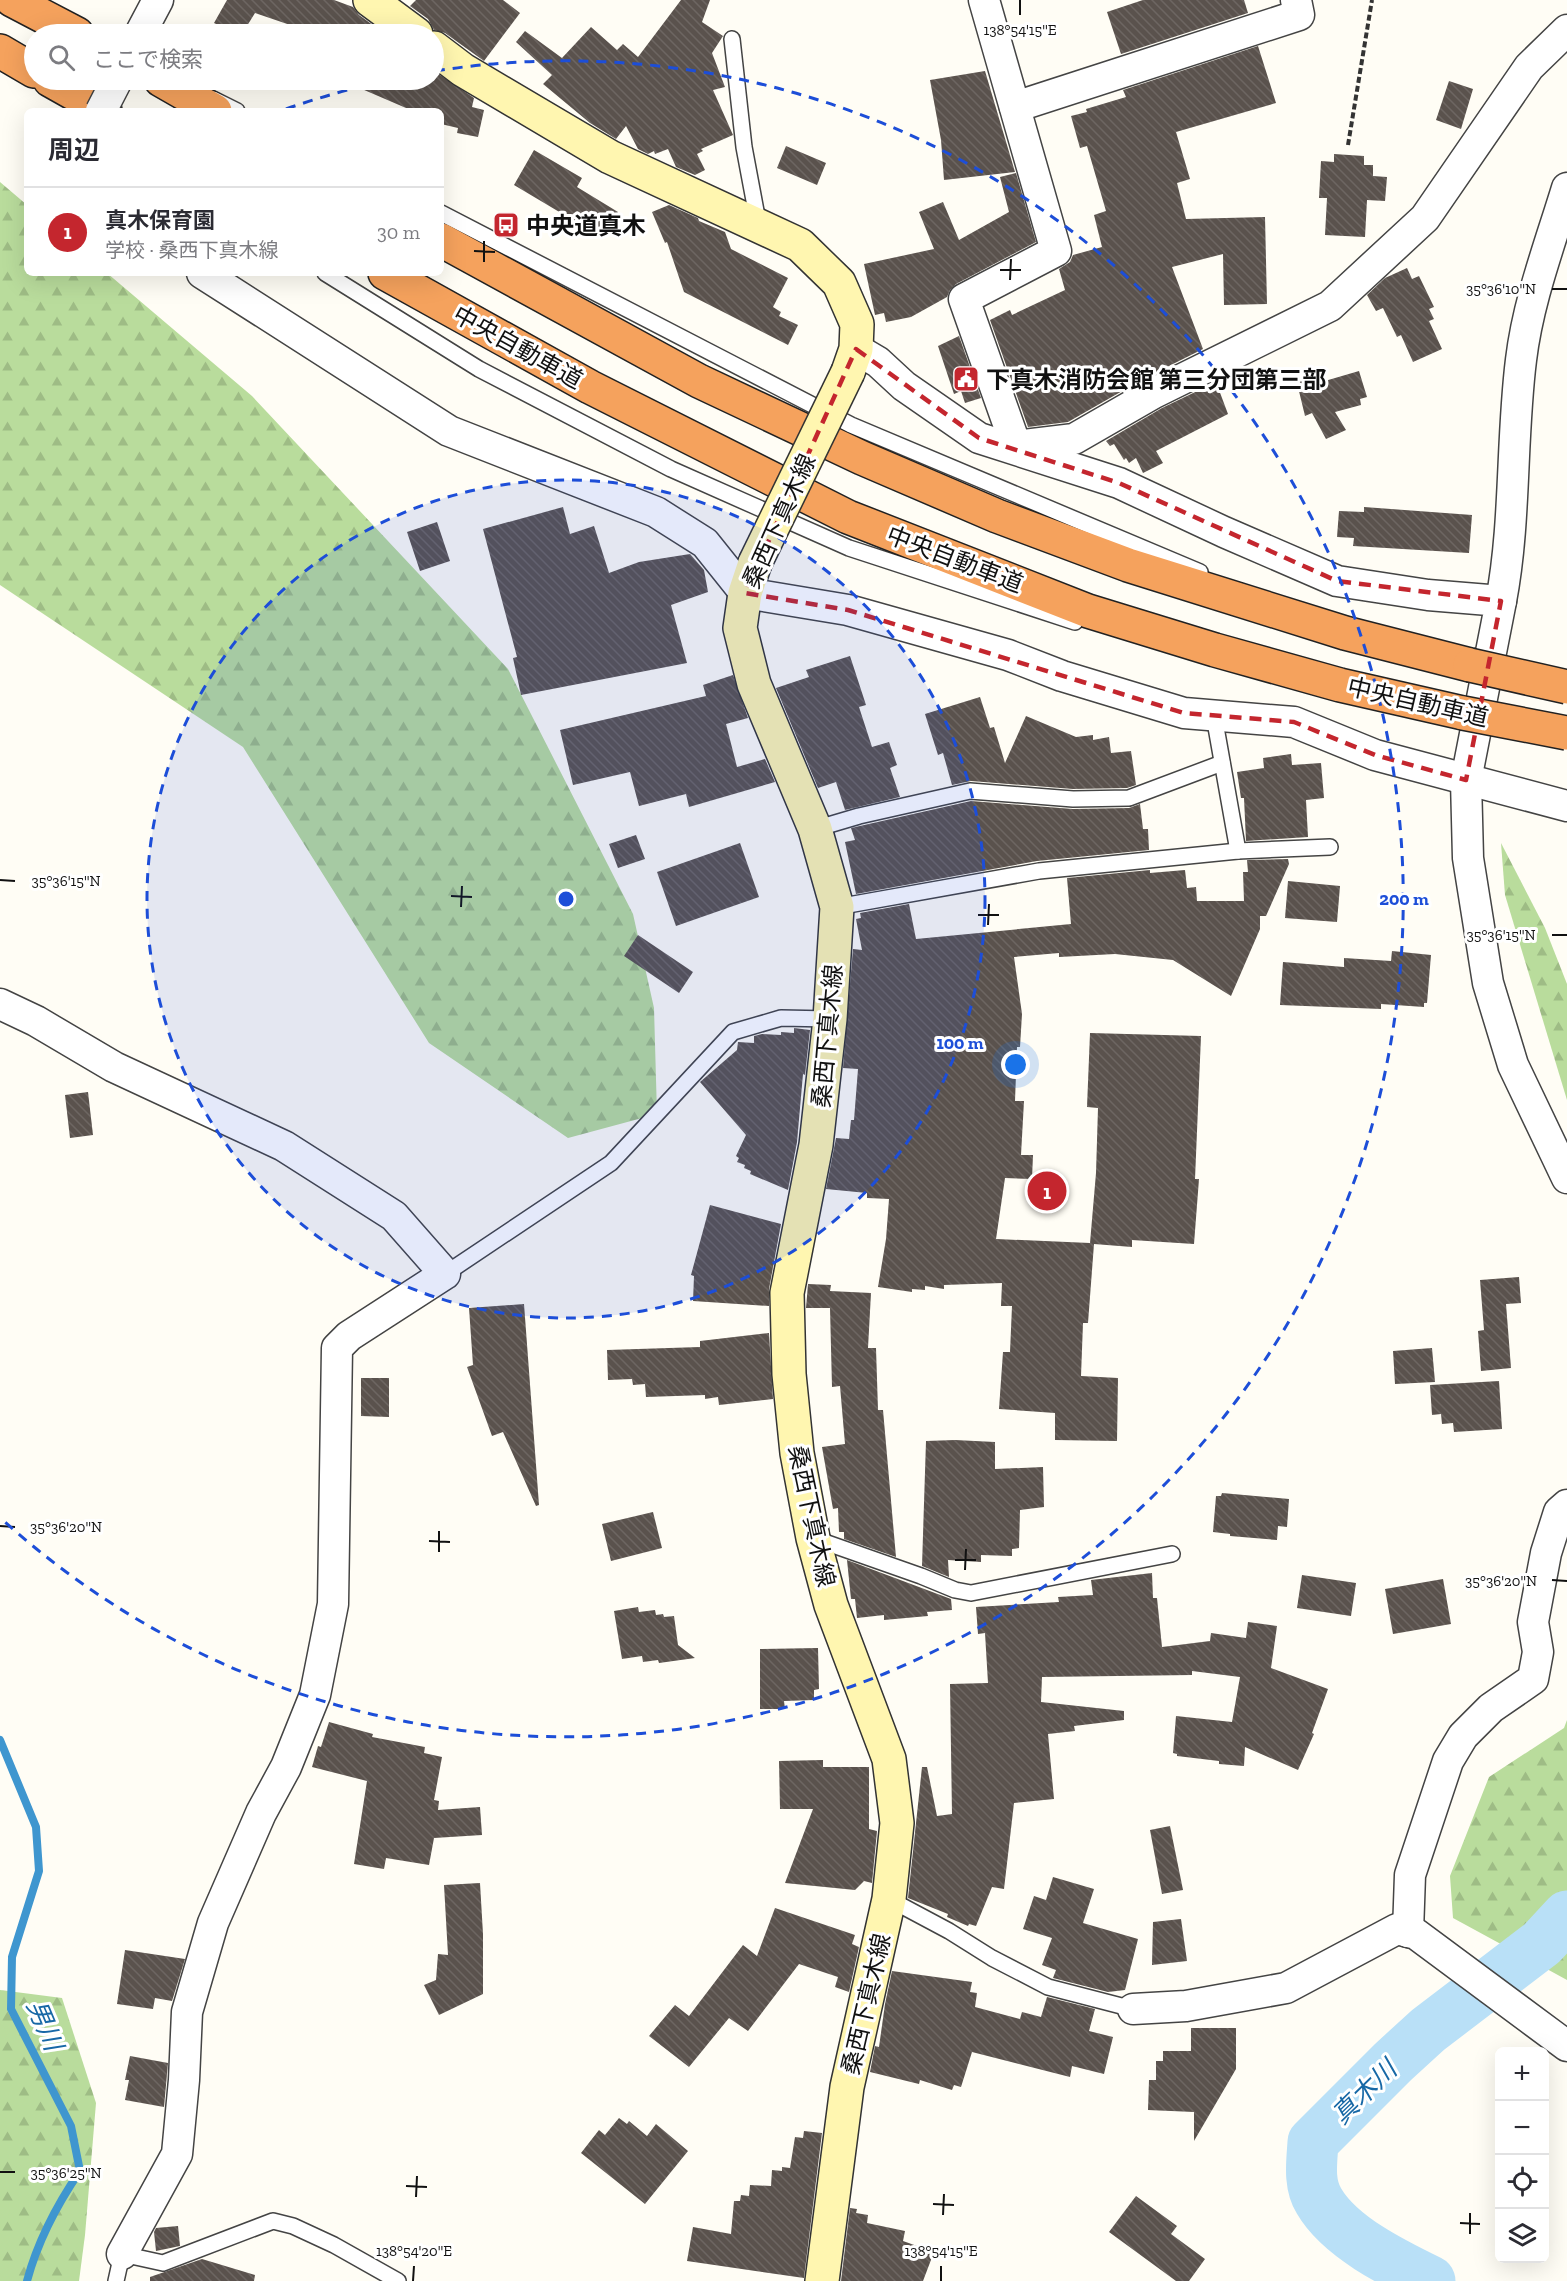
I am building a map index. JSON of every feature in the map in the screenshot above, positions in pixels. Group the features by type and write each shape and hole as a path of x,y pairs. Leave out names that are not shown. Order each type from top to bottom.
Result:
{"highway":[{"path":"22,6 59,24"},
{"path":"66,90 98,108"},
{"path":"178,90 210,108"},
{"name":"中央自動車道","path":"444,242 699,381 872,463 997,516 1128,565 1346,633 1567,687"},
{"name":"中央自動車道","path":"390,276 590,387 848,517 1088,611 1340,685 1463,713 1567,733"}],"main road":[{"path":"370,0 402,24"},
{"name":"桑西下真木線","path":"444,56 463,70 609,157 800,245 839,283 856,324 852,360 750,578 740,628 754,684 815,829 837,908 830,1019 816,1145 787,1293 789,1374 797,1453 813,1539 831,1605 889,1759 897,1823 889,1899 847,2087 822,2281"}],"street":[{"path":"984,0 1056,251 964,299 1011,446"},
{"path":"1015,107 1299,15 1296,0"},
{"path":"1011,446 1074,439 1154,393 1330,306 1425,218 1529,67 1567,30"},
{"path":"104,108 112,90"},
{"path":"1567,188 1532,302 1521,359 1507,567 1466,780 1468,858 1488,983 1513,1065 1567,1178"},
{"path":"207,276 449,431 656,512 705,543 750,578 848,610 1008,655 1041,669 1119,695 1184,713 1294,722 1375,755 1567,806"},
{"path":"852,360 878,362 904,386 979,438 1011,446 1119,483 1337,581 1428,595 1501,601"},
{"path":"0,1004 36,1021 114,1067 284,1146 394,1216 445,1274 349,1336 337,1348 333,1604 315,1695 286,1767 261,1813 213,1923 187,2012 177,2154 119,2268"},
{"path":"1408,1932 1410,1875 1448,1761 1463,1736 1491,1708 1533,1679 1538,1652 1533,1622 1546,1553 1559,1512 1567,1505"},
{"path":"1133,2009 1186,2006 1286,1988 1397,1929 1416,1934 1567,2046"}],"lane":[{"path":"732,39 744,147 759,227"},
{"path":"57,90 80,108"},
{"path":"193,90 231,108"},
{"path":"444,215 851,425 1346,633"},
{"path":"330,276 479,369 671,469 849,548 1212,665 1340,685"},
{"path":"1214,716 1238,851"},
{"path":"815,829 859,816 970,791 1073,799 1129,798 1222,763"},
{"path":"837,908 1039,871 1238,851 1330,847"},
{"path":"445,1274 611,1163 733,1032 782,1018 830,1019"},
{"path":"813,1539 955,1590 971,1593 1172,1554"},
{"path":"889,1899 949,1930 992,1958 1048,1987 1133,2009"},
{"path":"119,2268 164,2264 273,2221 293,2226 334,2245 398,2281"}],"path":[{"path":"1348,145 1372,0"}],"highlighted area":[{"path":"856,349 979,438 1119,483 1337,581 1501,601 1466,780 1375,755 1294,722 1184,713 848,610 745,593"}],"green space":[{"path":"0,182 24,202 24,276 111,276 252,396 508,669 633,914 654,1008 657,1114 568,1138 429,1043 243,747 0,585"},
{"path":"1501,843 1545,928 1567,984 1567,1100 1505,895"},
{"path":"1567,1720 1567,1980 1453,1918 1450,1876 1489,1777 1564,1728"},
{"path":"0,1990 62,1998 96,2103 79,2281 0,2281"}],"building":[{"path":"227,0 334,0 353,7 371,24 287,24 255,13 248,24 214,23"},
{"path":"416,0 503,0 520,13 484,61 444,33 444,24 431,24 428,19 410,6"},
{"path":"681,0 710,0 702,22 723,36 712,53 725,87 713,90 733,135 701,149 703,151 697,154 705,170 695,175 676,167 668,149 648,154 638,149 626,126 616,139 590,123 543,84 552,75 516,42 525,31 562,58 591,27 617,50 623,44 638,57"},
{"path":"1143,0 1244,0 1248,13 1121,54 1107,12"},
{"path":"1258,46 1276,103 1176,132 1190,179 1177,183 1186,219 1265,217 1267,304 1224,305 1223,254 1172,267 1203,349 1145,378 1068,422 1028,427 990,320 1010,310 1012,315 1065,290 1059,269 1070,262 1073,255 1102,247 1094,215 1106,211 1087,146 1080,148 1071,116 1126,97 1123,90"},
{"path":"985,71 1015,172 944,180 941,140 930,80"},
{"path":"444,78 474,98 472,107 484,110 478,137 457,133 458,128 444,125 444,108 406,108 364,90 444,90"},
{"path":"1449,81 1473,89 1461,129 1436,120"},
{"path":"786,146 826,163 817,185 777,168"},
{"path":"534,150 582,178 577,187 618,212 603,238 514,185"},
{"path":"1334,154 1364,156 1364,165 1373,165 1373,176 1387,177 1385,201 1367,200 1365,237 1325,235 1327,198 1319,198 1321,161 1334,162"},
{"path":"1016,173 1036,242 956,284 947,297 911,317 886,322 884,313 875,315 864,264 934,249 919,212 943,202 959,240 1009,212 1000,177"},
{"path":"669,205 725,232 731,249 788,278 773,307 781,312 779,316 798,325 788,345 684,292 667,242 665,243 652,212"},
{"path":"1407,268 1412,279 1419,276 1434,307 1429,309 1434,319 1429,321 1442,349 1413,362 1401,335 1397,337 1383,308 1376,311 1367,295 1385,278"},
{"name":"下真木消防会館 第三分団第三部","path":"959,336 981,398 965,403 961,391 954,394 938,346"},
{"path":"1359,371 1367,397 1360,399 1361,405 1335,412 1346,430 1326,439 1312,413 1305,416 1297,383 1313,374 1318,383"},
{"path":"1216,382 1228,414 1156,451 1163,463 1143,473 1136,458 1129,463 1126,458 1124,460 1114,444 1110,446 1106,441 1162,408"},
{"path":"563,507 570,534 594,526 609,573 639,562 690,554 704,570 708,592 671,605 687,663 521,695 513,658 517,657 483,529"},
{"path":"1364,507 1472,515 1469,553 1353,546 1354,538 1337,537 1339,511 1364,512"},
{"path":"437,522 450,561 420,571 407,532"},
{"path":"850,656 866,705 859,707 872,747 889,742 897,765 890,768 900,797 845,810 836,782 818,788 776,688 809,677 806,670"},
{"path":"733,675 748,718 726,724 737,767 765,759 775,782 689,807 686,794 639,806 630,772 573,785 560,730 706,696 703,685"},
{"path":"980,697 990,728 994,727 1005,763 1026,716 1076,737 1093,735 1093,740 1109,737 1111,753 1131,751 1136,785 1127,788 1073,789 971,781 952,785 943,753 938,755 925,714"},
{"path":"1291,754 1292,765 1321,763 1324,798 1306,800 1308,837 1246,841 1244,798 1241,798 1237,772 1264,768 1263,758"},
{"path":"971,801 1073,809 1129,808 1140,804 1143,829 1148,829 1149,850 1037,861 856,894 845,842 855,840 851,828"},
{"path":"636,835 645,859 618,868 609,844"},
{"path":"740,843 759,897 676,926 657,872"},
{"path":"1288,859 1289,864 1266,916 1260,916 1260,929 1231,996 1173,960 1115,954 1059,957 1059,953 1014,957 1022,1014 1020,1047 1017,1047 1015,1101 1024,1101 1021,1155 1033,1155 1032,1179 1005,1178 996,1239 1090,1243 1096,1173 1098,1108 1087,1107 1090,1033 1201,1036 1195,1179 1199,1179 1194,1244 1132,1240 1132,1247 1094,1244 1088,1323 1083,1323 1081,1376 1118,1378 1117,1441 1055,1440 1055,1413 999,1409 1003,1352 1010,1352 1012,1306 1001,1306 1002,1283 944,1285 944,1289 925,1286 925,1290 912,1289 912,1292 878,1287 886,1239 889,1199 867,1198 867,1193 826,1189 836,1138 849,1139 851,1120 854,1120 858,1069 843,1068 853,949 862,950 856,919 861,918 860,913 909,904 916,939 1071,924 1067,878 1150,870 1150,873 1185,870 1187,888 1196,887 1197,901 1244,901 1243,872 1248,872 1247,860"},
{"path":"1288,881 1340,886 1337,922 1285,918"},
{"path":"638,935 693,972 679,993 624,956"},
{"path":"1392,951 1431,955 1427,1003 1424,1003 1424,1007 1381,1004 1381,1009 1280,1005 1283,962 1344,967 1344,958 1391,961"},
{"path":"794,1028 810,1030 805,1075 803,1074 797,1142 788,1190 750,1174 751,1171 744,1168 745,1165 737,1162 739,1158 736,1156 746,1135 700,1082 737,1050 738,1042 754,1043 754,1036 762,1034 794,1033"},
{"path":"88,1092 93,1135 70,1138 65,1095"},
{"path":"710,1205 781,1224 769,1289 769,1306 693,1301 694,1276 691,1275"},
{"path":"1519,1277 1521,1303 1506,1304 1511,1368 1481,1371 1478,1331 1484,1330 1480,1280"},
{"path":"808,1284 831,1285 830,1291 871,1293 868,1348 876,1348 878,1410 883,1410 896,1557 844,1539 844,1532 839,1532 838,1508 833,1509 822,1447 845,1444 840,1386 832,1387 830,1308 806,1308"},
{"path":"524,1304 539,1505 536,1506 503,1432 492,1436 467,1367 473,1365 469,1308"},
{"path":"769,1333 773,1399 719,1405 718,1397 705,1399 705,1395 646,1397 645,1384 633,1385 632,1379 608,1380 607,1350 700,1347 700,1341"},
{"path":"1432,1348 1435,1382 1395,1384 1393,1351"},
{"path":"361,1378 389,1378 389,1417 361,1416"},
{"path":"1499,1381 1502,1429 1454,1432 1453,1423 1442,1424 1441,1414 1432,1415 1430,1385"},
{"path":"926,1441 995,1442 995,1469 1043,1467 1044,1507 1020,1510 1019,1548 1012,1549 1012,1556 981,1555 981,1562 948,1560 949,1577 922,1566"},
{"path":"1222,1493 1289,1499 1287,1527 1278,1526 1277,1540 1230,1536 1230,1534 1213,1532 1216,1496 1221,1496"},
{"path":"653,1512 662,1548 611,1561 602,1524"},
{"path":"847,1560 951,1599 952,1610 927,1612 928,1616 884,1620 884,1615 857,1618 855,1599 851,1599"},
{"path":"1152,1573 1153,1598 1157,1598 1162,1647 1210,1641 1211,1633 1246,1638 1248,1622 1277,1626 1271,1668 1328,1689 1312,1733 1314,1734 1298,1770 1245,1747 1244,1766 1219,1764 1219,1761 1177,1756 1173,1753 1176,1716 1232,1722 1240,1677 1192,1671 1192,1675 1042,1677 1041,1702 1124,1711 1124,1720 1074,1726 1075,1731 1048,1734 1054,1799 1014,1803 1004,1889 992,1887 976,1926 969,1924 968,1926 947,1917 948,1914 908,1898 922,1767 927,1767 937,1816 952,1814 950,1684 988,1683 985,1633 978,1634 976,1607 1059,1602 1058,1597 1093,1595 1091,1580"},
{"path":"1302,1575 1356,1583 1351,1616 1297,1608"},
{"path":"1443,1579 1451,1624 1393,1634 1385,1589"},
{"path":"638,1607 639,1612 655,1610 656,1615 674,1616 678,1645 695,1658 659,1663 658,1660 643,1662 642,1656 622,1659 614,1611"},
{"path":"818,1648 819,1689 814,1690 814,1700 784,1701 785,1709 760,1709 760,1649"},
{"path":"329,1722 373,1734 372,1737 425,1747 424,1753 442,1757 434,1800 439,1801 438,1810 480,1807 482,1835 434,1838 429,1865 386,1858 384,1869 354,1864 367,1781 312,1767 318,1746 321,1747"},
{"path":"823,1760 823,1767 869,1767 869,1829 877,1831 872,1883 864,1881 855,1890 785,1883 813,1809 780,1809 779,1761"},
{"path":"1170,1826 1183,1890 1162,1894 1150,1830"},
{"path":"1053,1877 1094,1889 1083,1923 1138,1939 1125,1990 1108,1992 1053,1978 1056,1970 1042,1965 1052,1938 1023,1929 1034,1896 1046,1900"},
{"path":"480,1883 483,1994 439,2015 424,1985 436,1980 438,1954 448,1955 444,1885"},
{"path":"775,1908 855,1935 852,1944 859,1947 849,1992 835,1987 838,1977 799,1964 748,2031 729,2018 689,2067 649,2036 675,2005 689,2016 743,1945 757,1956"},
{"path":"1181,1919 1187,1961 1152,1965 1153,1922"},
{"path":"125,1950 185,1959 172,2001 155,1998 153,2009 117,2004"},
{"path":"892,1971 972,1982 970,1992 977,1993 975,2007 1020,2019 1022,2012 1041,2017 1047,1997 1095,2009 1089,2031 1113,2037 1104,2074 1072,2066 1070,2077 972,2052 961,2087 954,2085 952,2090 920,2080 919,2084 870,2072 875,2046 879,2047"},
{"path":"1191,2028 1236,2028 1236,2069 1194,2141 1194,2112 1148,2110 1149,2080 1156,2080 1156,2061 1163,2061 1163,2051 1191,2051"},
{"path":"130,2056 168,2063 164,2107 125,2100 129,2080 125,2080"},
{"path":"619,2118 627,2124 629,2121 647,2136 656,2124 688,2151 645,2204 581,2153 599,2130 605,2135"},
{"path":"804,2131 822,2133 804,2278 687,2261 693,2227 731,2234 734,2201 740,2201 741,2195 749,2196 750,2185 771,2186 772,2170 782,2171 782,2167 790,2168 795,2137 803,2138"},
{"path":"1136,2196 1177,2226 1171,2234 1205,2259 1189,2281 1176,2281 1109,2232"},
{"path":"850,2208 857,2209 856,2213 868,2215 867,2223 905,2231 903,2241 934,2252 923,2281 841,2281"},
{"path":"178,2226 180,2246 156,2251 154,2232 156,2228"},
{"path":"202,2259 255,2275 254,2281 150,2281 150,2277"}],"waterway":[{"name":"男川","path":"0,1740 36,1827 39,1871 12,1957 11,2009 71,2126 80,2171 49,2224 27,2281"},
{"name":"真木川","path":"1430,2281 1368,2248 1328,2214 1313,2187 1313,2142 1428,2030 1542,1943 1567,1916"}],"place":[{"name":"中央道真木","path":"506,225"},
{"name":"下真木消防会館 第三分団第三部","path":"966,379"},
{"name":"真木保育園","path":"1047,1191"}]}
